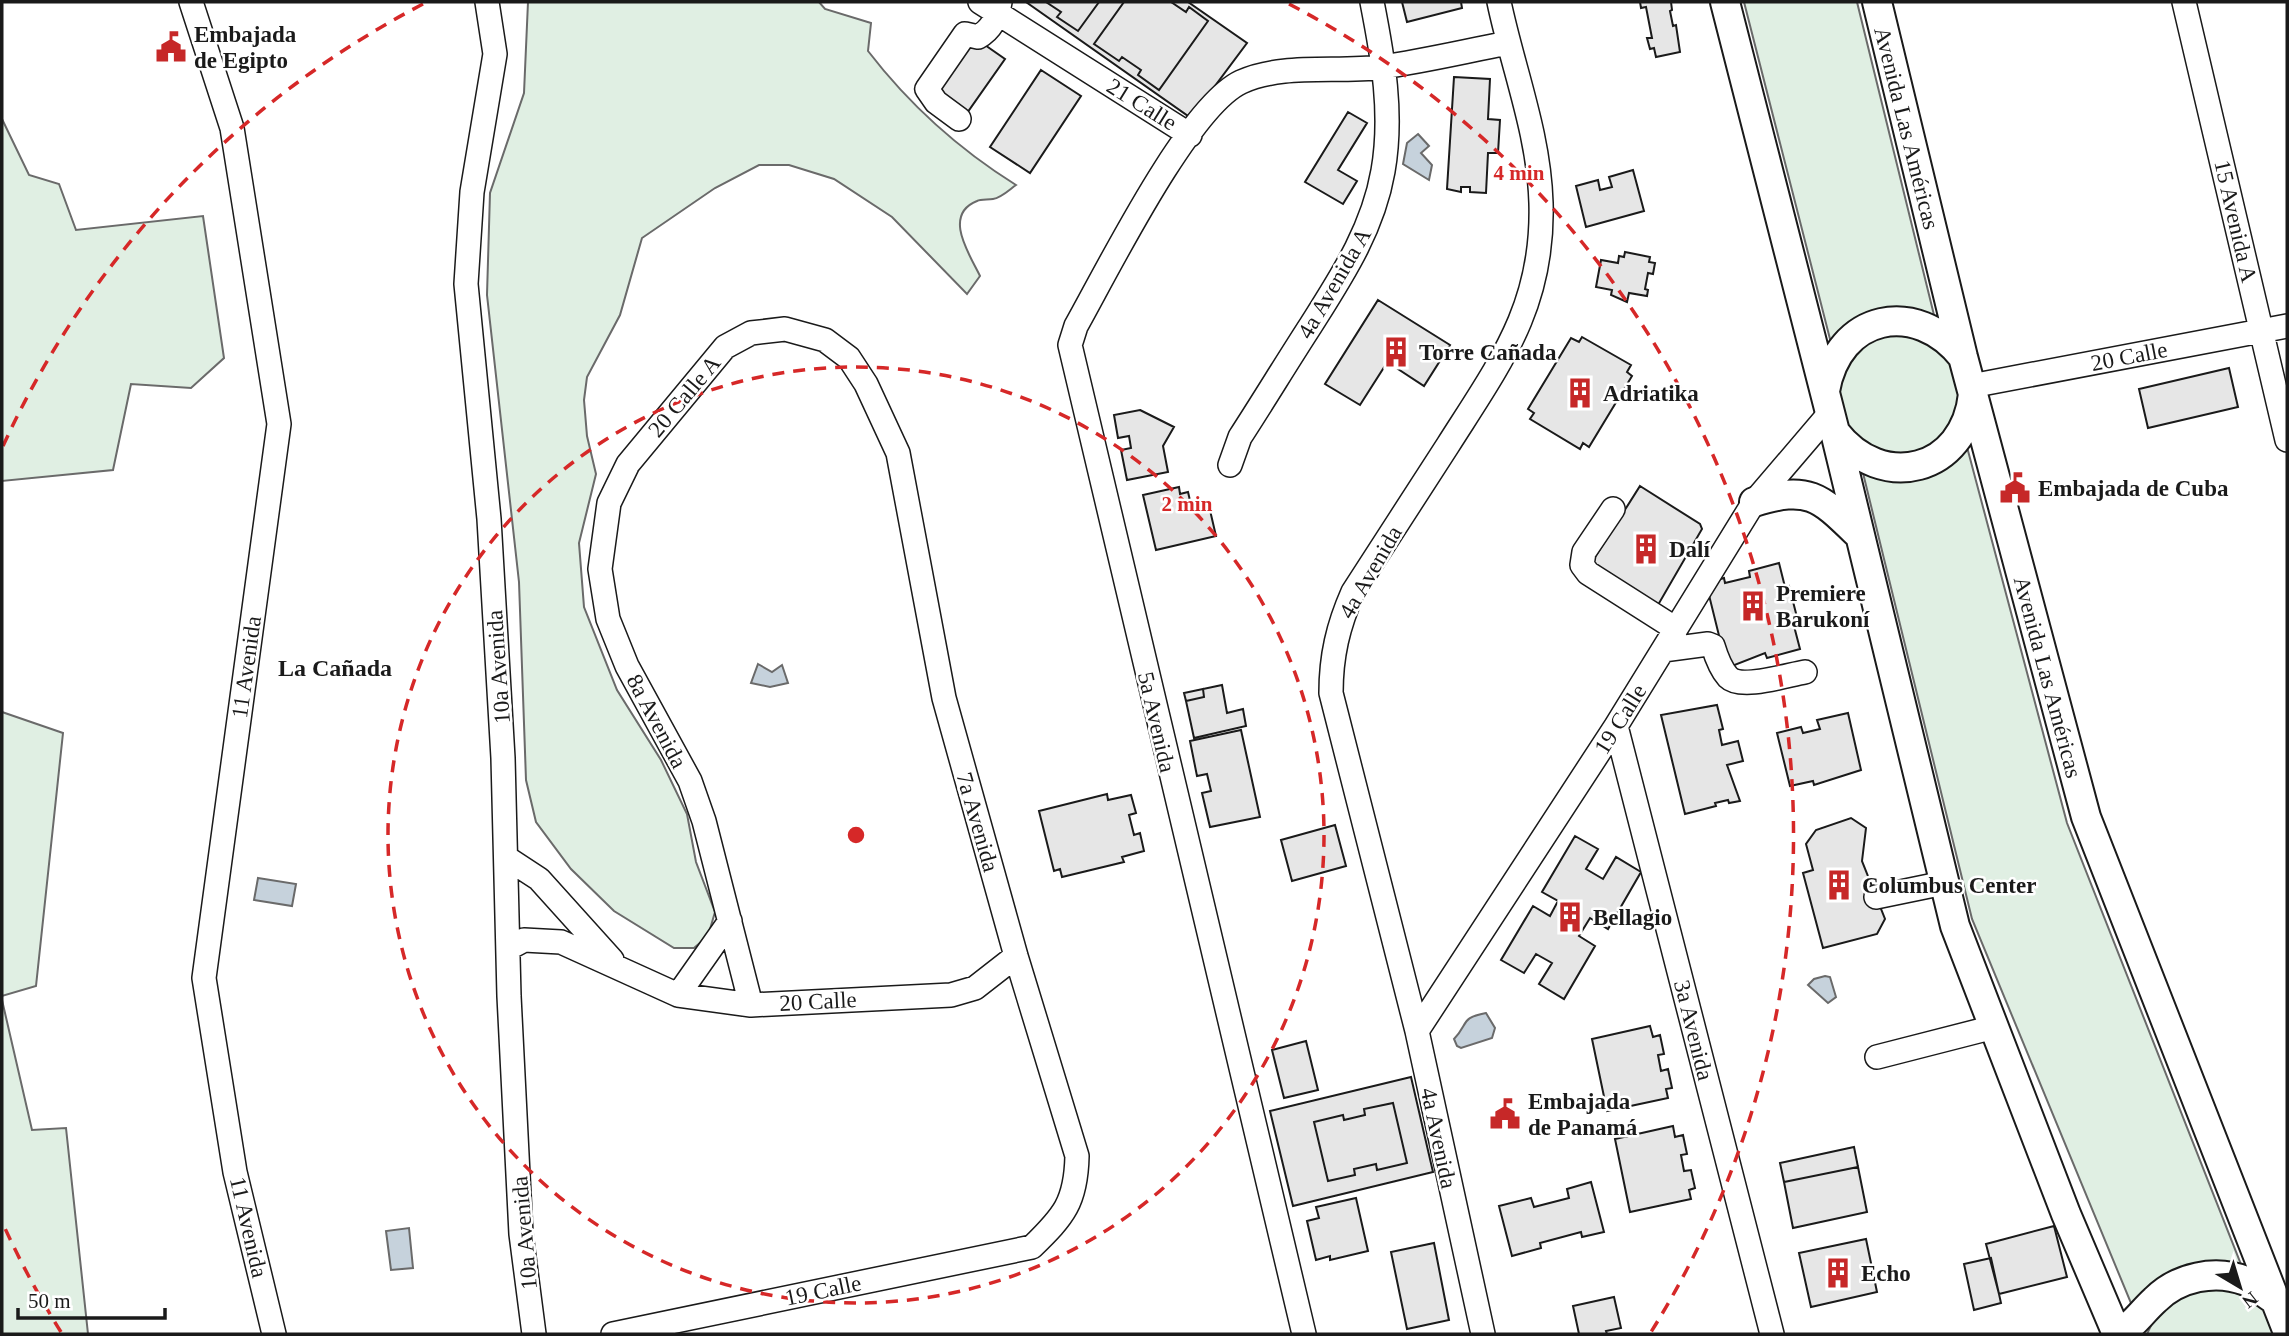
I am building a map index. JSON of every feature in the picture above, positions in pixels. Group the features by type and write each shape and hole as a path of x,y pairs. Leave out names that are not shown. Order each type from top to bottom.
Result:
{"main road":[{"path":"1725,2 1830,413 1955,926 2066,1214 2119,1334 2138,1321 2162,1293 2195,1277 2230,1276 2247,1281 2281,1301"},
{"name":"Avenida Las Américas","path":"1877,2 1963,357 2086,817 2281,1301 2287,1330"},
{"path":"1963,357 1950,340 1932,328 1912,321 1890,321 1870,326 1851,338 1837,354 1828,372 1830,413 1861,459 1879,466 1917,466 1934,460 1960,437 1967,424 1972,390"},
{"path":"1754,502 1782,494 1800,494 1820,500 1858,534"}],"street":[{"name":"11 Avenida","path":"191,2 232,128 279,424 204,978 235,1172 274,1334"},
{"name":"10a Avenida","path":"487,2 495,54 472,192 466,284 489,519 507,858 521,1234 534,1334"},
{"name":"4a Avenida A","path":"1230,466 1240,438 1352,261 1371,216 1384,169 1385,66 1372,2"},
{"name":"4a Avenida","path":"1483,1334 1417,1031 1331,693 1331,662 1339,624 1353,593 1500,364 1522,322 1534,285 1541,203 1537,157 1530,117 1507,43 1499,2"},
{"name":"15 Avenida A","path":"2184,2 2287,440"},
{"name":"21 Calle","path":"993,6 1190,135 1209,108 1238,83 1258,75 1274,71 1385,66 1507,43"},
{"path":"959,119 936,102 927,89 962,37 968,33 982,36 993,6"},
{"name":"5a Avenida","path":"1190,135 1172,159 1076,326 1070,345 1071,359 1304,1334"},
{"name":"20 Calle","path":"1972,390 2287,326"},
{"name":"20 Calle A","path":"607,518 609,503 628,464 714,358 738,339 770,329 815,335 849,358 866,384"},
{"name":"7a Avenida","path":"866,384 898,453 944,698 1016,956 1077,1156 1071,1204 1032,1247"},
{"name":"19 Calle","path":"1417,1031 1616,726 1754,502 1830,413"},
{"path":"1613,509 1584,552 1582,565 1588,573 1618,594 1676,629"},
{"name":"8a Avenida","path":"607,518 600,569 608,619 627,666 690,781 704,821 751,1004"},
{"path":"1663,650 1708,644 1713,646 1726,675 1735,682 1745,683 1805,672"},
{"name":"3a Avenida","path":"1616,726 1772,1334"},
{"name":"20 Calle","path":"507,858 539,879 616,965"},
{"path":"1876,897 1944,883"},
{"path":"678,995 730,921"},
{"name":"20 Calle","path":"509,948 524,940 561,942 678,995 751,1004 951,995 975,988 1016,956"},
{"path":"1877,1057 1994,1027"},
{"name":"19 Calle","path":"613,1334 1032,1247"}],"green space":[{"path":"528,2 819,2 825,9 871,23 868,51 900,89 955,141 1016,185 999,197 977,201 967,207 961,216 960,225 965,247 980,276 967,294 892,217 834,179 789,165 759,165 715,188 642,238 620,315 587,377 584,400 587,436 596,474 579,543 584,607 617,690 661,760 687,814 696,862 715,912 708,936 694,948 674,948 614,911 571,869 536,822 526,780 519,582 487,295 490,193 524,93"},
{"path":"1744,2 1857,2 1934,315 1917,311 1891,311 1880,314 1831,343"},
{"path":"2,119 29,175 59,184 76,230 203,216 224,358 191,388 131,384 113,470 2,481"},
{"path":"1915,332 1955,362 1961,412 1930,452 1880,458 1834,412 1835,378 1866,338"},
{"path":"1967,447 2067,823 2242,1267 2133,1308 1972,919 1863,473 1892,480 1920,478 1945,467"},
{"path":"2,712 63,733 36,986 2,996"},
{"path":"2,1000 32,1130 66,1128 88,1334 2,1334"},
{"path":"2212,1287 2254,1301 2268,1314 2282,1334 2147,1334 2165,1308"}],"shaded area":[{"path":"1418,134 1429,146 1421,153 1432,165 1429,180 1403,164 1407,143"},
{"path":"758,664 772,672 782,665 788,683 770,687 751,683"},
{"path":"258,878 296,884 292,906 254,900"},
{"path":"1830,977 1836,997 1828,1003 1808,985 1814,979"},
{"path":"1486,1013 1495,1028 1492,1038 1461,1048 1457,1046 1454,1039 1468,1019"},
{"path":"409,1228 413,1268 391,1270 386,1231"}],"building":[{"path":"1026,2 1188,2 1247,43 1191,118"},
{"path":"1046,2 1099,2 1078,31 1057,17 1061,12"},
{"path":"1124,2 1171,2 1186,12 1189,7 1208,21 1159,90 1138,75 1141,70 1122,57 1119,61 1094,44"},
{"path":"1402,2 1461,2 1462,8 1407,22"},
{"path":"1640,2 1671,2 1670,11 1673,26 1676,25 1680,52 1656,57 1647,38 1652,38 1646,7 1641,8"},
{"path":"972,36 1005,59 967,113 934,90"},
{"path":"1041,70 1081,96 1030,173 990,147"},
{"path":"1454,77 1490,79 1488,119 1500,120 1498,153 1488,153 1486,193 1470,192 1470,187 1461,187 1461,192 1447,189"},
{"path":"1348,112 1367,123 1338,170 1357,181 1343,204 1305,182"},
{"path":"1633,170 1644,211 1586,227 1576,186 1598,180 1600,190 1612,187 1609,177"},
{"path":"1625,252 1650,257 1649,262 1655,263 1653,274 1648,273 1645,289 1648,290 1647,296 1629,293 1627,302 1611,295 1612,290 1596,287 1601,260 1618,263 1619,256 1624,257"},
{"name":"Torre Cañada","path":"1378,300 1450,345 1424,386 1398,369 1401,365 1390,358 1360,405 1325,384"},
{"name":"Adriatika","path":"1582,337 1631,365 1627,372 1632,376 1589,447 1583,443 1580,449 1530,419 1534,413 1528,409 1571,338 1579,342"},
{"path":"2229,368 2238,407 2148,428 2139,389"},
{"path":"1140,410 1174,427 1163,446 1168,472 1127,480 1121,450 1131,448 1129,436 1118,438 1114,415"},
{"name":"Dalí","path":"1640,486 1700,524 1702,529 1658,605 1590,565"},
{"path":"1179,487 1180,494 1188,492 1192,509 1209,506 1216,536 1156,550 1143,495"},
{"name":"Premiere Barukoní","path":"1779,563 1785,587 1789,586 1799,625 1794,626 1800,649 1767,658 1765,653 1727,668 1706,583 1724,578 1725,583 1750,577 1749,571"},
{"path":"1222,685 1227,713 1243,709 1246,726 1194,738 1186,701 1204,697 1203,689"},
{"path":"1203,689 1204,697 1186,701 1184,693"},
{"path":"1717,705 1723,729 1719,730 1722,745 1738,741 1743,761 1727,765 1740,801 1715,803 1716,806 1685,814 1661,715"},
{"path":"1848,713 1861,770 1814,785 1813,781 1790,786 1777,733 1801,727 1803,733 1820,729 1817,720"},
{"path":"1241,730 1260,817 1210,827 1202,793 1211,791 1207,774 1197,776 1190,741"},
{"path":"1107,794 1108,800 1131,795 1136,813 1129,815 1134,835 1140,833 1144,851 1122,857 1124,862 1062,877 1060,869 1054,871 1039,811"},
{"name":"Columbus Center","path":"1851,818 1866,828 1862,861 1885,919 1877,934 1823,948 1803,873 1813,870 1806,844 1816,830"},
{"path":"1335,825 1346,866 1292,881 1281,840"},
{"name":"Bellagio","path":"1575,836 1598,849 1586,869 1603,879 1616,857 1641,872 1608,929 1590,918 1579,936 1595,946 1564,999 1539,984 1552,963 1536,954 1524,973 1501,960 1533,906 1550,916 1558,901 1542,892"},
{"path":"1650,1026 1653,1037 1660,1035 1664,1054 1658,1055 1661,1071 1668,1069 1672,1088 1666,1089 1668,1098 1607,1111 1592,1039"},
{"path":"1306,1041 1318,1090 1284,1098 1272,1050"},
{"path":"1411,1077 1433,1172 1293,1206 1270,1111"},
{"path":"1393,1103 1407,1163 1377,1170 1376,1164 1354,1169 1355,1175 1328,1181 1314,1122 1343,1115 1344,1120 1365,1115 1364,1109"},
{"path":"1673,1126 1675,1137 1683,1135 1687,1154 1681,1155 1684,1171 1691,1170 1695,1188 1689,1190 1691,1199 1630,1212 1615,1139"},
{"path":"1854,1147 1858,1167 1784,1182 1780,1163"},
{"name":"Echo","path":"1858,1167 1867,1212 1793,1228 1784,1182"},
{"path":"1591,1182 1604,1232 1582,1237 1581,1232 1540,1243 1541,1248 1512,1256 1499,1206 1531,1198 1534,1207 1569,1198 1567,1189"},
{"path":"1356,1198 1368,1251 1330,1260 1330,1256 1316,1260 1307,1221 1319,1218 1316,1207"},
{"path":"2054,1226 2067,1277 1999,1294 1986,1244"},
{"name":"Echo","path":"1866,1239 1877,1292 1811,1307 1799,1253"},
{"path":"1434,1243 1449,1320 1407,1329 1391,1252"},
{"path":"1991,1258 2001,1303 1974,1310 1964,1264"},
{"path":"1614,1297 1621,1328 1606,1331 1607,1334 1579,1334 1573,1306"}],"place":[{"name":"Embajada de Egipto","path":"171,47"},
{"name":"Torre Cañada","path":"1396,352"},
{"name":"Adriatika","path":"1580,393"},
{"name":"Embajada de Cuba","path":"2015,488"},
{"name":"Dalí","path":"1646,549"},
{"name":"Premiere Barukoní","path":"1753,606"},
{"name":"Columbus Center","path":"1839,885"},
{"name":"Bellagio","path":"1570,917"},
{"name":"Embajada de Panamá","path":"1505,1114"},
{"name":"Echo","path":"1838,1273"}],"district":[{"name":"La Cañada","path":"335,668"}]}
